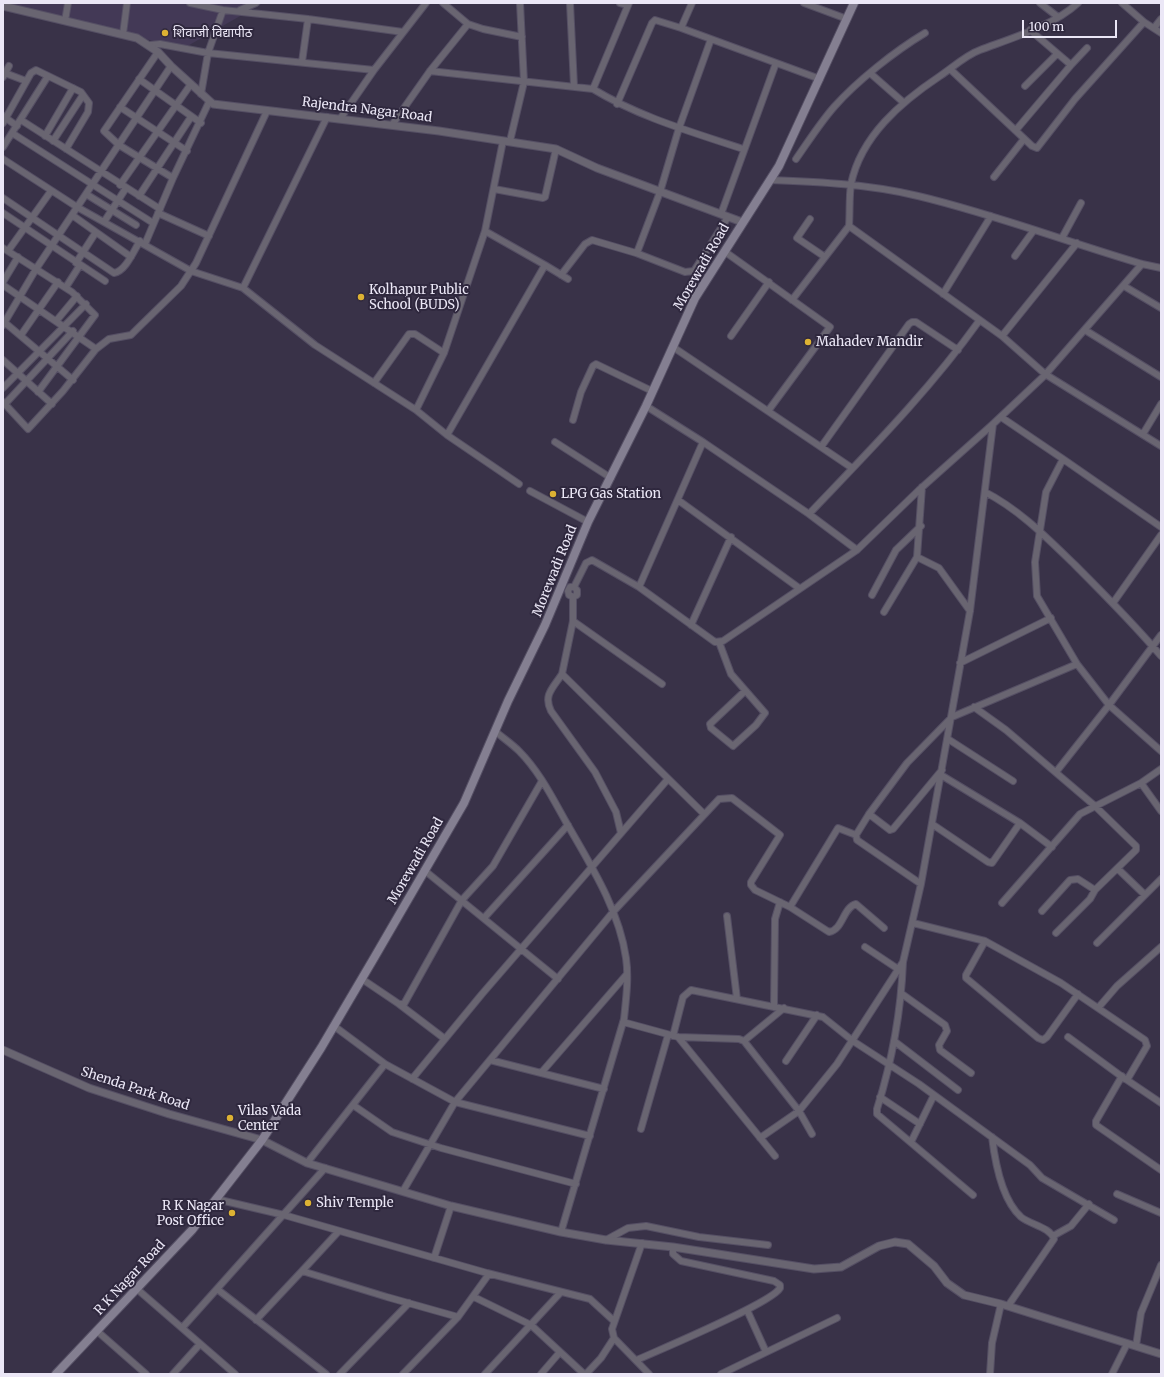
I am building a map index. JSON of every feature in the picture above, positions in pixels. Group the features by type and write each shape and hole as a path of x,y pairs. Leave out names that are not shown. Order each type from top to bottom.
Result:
{"main road":[{"name":"Morewadi Road","path":"262,1140 334,1026 464,803 529,658 564,590 588,522 646,406 695,298 770,180 820,79 854,3"},
{"name":"R K Nagar Road","path":"58,1373 192,1230 262,1140"}],"street":[{"path":"65,21 68,3"},
{"path":"123,34 128,3"},
{"path":"190,3 223,10 240,10 272,16 308,18 403,32"},
{"path":"240,10 256,3"},
{"path":"340,119 374,70 426,3"},
{"path":"443,3 468,24 522,38"},
{"path":"416,410 444,353 485,231 494,189 524,82 520,3"},
{"path":"570,3 574,86"},
{"path":"593,89 629,4 620,3"},
{"path":"681,28 692,3"},
{"path":"804,3 847,19"},
{"path":"1040,3 1058,17"},
{"path":"792,300 849,226 852,184 868,143 903,102 978,50 999,44 1058,17 1068,12 1078,3"},
{"path":"1122,3 1144,22 1161,32"},
{"path":"3,6 137,38 150,45 158,52 209,102 201,123 173,178 154,223 120,271 114,273 3,198"},
{"path":"201,94 208,53 223,10"},
{"path":"302,62 308,18"},
{"path":"1154,28 1161,19"},
{"path":"617,104 652,23 655,20 681,28 820,79"},
{"path":"950,69 1024,139 1032,146 1037,148 1075,99 1144,22"},
{"path":"392,125 430,71 468,24"},
{"path":"1030,30 1071,65"},
{"path":"796,159 834,107 907,43 925,33"},
{"path":"636,253 660,192 679,128 711,39"},
{"path":"150,45 160,44 208,53 374,70"},
{"path":"1016,130 1087,48"},
{"path":"158,52 104,131 106,135 119,145 173,178"},
{"path":"1025,86 1057,54"},
{"path":"561,275 589,241 636,253 685,272 694,271 710,247 724,215 743,149 776,63"},
{"path":"9,66 4,75 26,81"},
{"path":"73,380 4,322 21,297 36,269 171,66"},
{"path":"66,149 88,112 89,103 83,95 73,88 33,70 4,119 19,123 45,136 159,211 209,236"},
{"path":"430,71 593,89 617,104 679,128 743,149"},
{"path":"870,74 903,102"},
{"path":"3,147 48,76"},
{"path":"139,79 155,92 201,123"},
{"path":"120,185 174,105 191,84"},
{"path":"45,136 73,88"},
{"path":"53,141 83,95"},
{"name":"Rajendra Nagar Road","path":"209,102 267,111 392,125 556,149 597,168 742,222"},
{"path":"120,107 187,151"},
{"path":"73,331 48,359 4,403 28,429 73,380 96,349 109,339 131,335 181,286 191,271 209,236 267,111"},
{"path":"138,196 191,117"},
{"path":"243,288 327,117"},
{"path":"12,133 154,223"},
{"path":"994,177 1024,139"},
{"path":"494,189 543,198 545,197 556,149"},
{"path":"3,159 77,207 142,242 191,271 243,288 315,345 416,410 447,435 519,484"},
{"path":"770,180 852,184 917,196 991,216 1142,264 1161,268"},
{"path":"104,222 126,188"},
{"path":"38,392 78,336 95,316 86,304 77,296 6,249 25,229 51,191"},
{"path":"86,194 136,225"},
{"path":"1062,238 1081,203"},
{"path":"3,213 51,247 105,281"},
{"path":"72,215 131,257"},
{"path":"943,294 991,216"},
{"path":"810,219 798,238 825,257"},
{"path":"849,226 979,321 1002,336 1045,374 1161,446"},
{"path":"1015,256 1034,230"},
{"path":"485,231 568,279"},
{"path":"66,288 83,252 96,232"},
{"path":"1002,336 1077,243"},
{"path":"724,251 830,327 768,411"},
{"path":"18,257 3,284 73,331 96,349"},
{"path":"719,642 857,550 922,487 1001,417 1045,374 1142,264"},
{"path":"447,435 545,265"},
{"path":"21,335 58,282"},
{"path":"731,336 769,282"},
{"path":"1124,286 1161,308"},
{"path":"57,320 77,296"},
{"path":"3,388 86,304"},
{"path":"809,514 921,396 979,321"},
{"path":"821,447 912,322 916,322 958,350"},
{"path":"1085,330 1161,377"},
{"path":"374,383 409,334 415,334 444,353"},
{"path":"673,347 852,468"},
{"path":"3,360 52,404"},
{"path":"573,420 581,392 593,366 596,364 652,392"},
{"path":"1143,434 1161,404"},
{"path":"646,406 703,442 809,514 857,550"},
{"path":"1001,417 1161,527"},
{"path":"973,1195 877,1114 880,1097 890,1065 902,994 903,962 921,884 970,611 993,424"},
{"path":"555,442 611,478"},
{"path":"639,587 703,442"},
{"path":"1064,459 1046,492 1035,562 1037,596 1077,664 1109,705 1161,751"},
{"path":"884,612 917,557 921,526 922,487"},
{"path":"530,491 588,522"},
{"path":"985,492 1006,502 1040,531 1113,603 1161,656"},
{"path":"678,500 800,588"},
{"path":"872,595 896,550 921,526"},
{"path":"1113,603 1161,535"},
{"path":"691,625 731,537"},
{"path":"917,557 939,568 970,611"},
{"path":"574,587 586,563 592,560 639,587 691,625 719,642 731,674 764,714 756,725 733,746 711,728 710,724 745,691"},
{"path":"573,597 564,590 574,587"},
{"path":"574,587 578,592 573,597 573,621 562,674 548,695 547,703 595,772 616,812 621,833"},
{"path":"960,663 1051,618"},
{"path":"573,621 662,684"},
{"path":"1056,772 1109,705 1161,635"},
{"path":"921,884 857,840 856,835 869,814 907,763 952,717 1077,664"},
{"path":"562,674 704,814"},
{"path":"974,707 1006,730 1056,772 1095,806 1136,846 1136,850 1095,890 1090,899 1056,933"},
{"path":"495,731 519,751 542,781 568,825 592,868 613,912 626,958 627,974 623,1022 561,1232"},
{"path":"948,739 1013,781"},
{"path":"1002,903 1080,814 1141,783 1161,769"},
{"path":"869,814 890,830 893,829 942,772"},
{"path":"942,772 1020,823 1052,847"},
{"path":"412,1079 668,778"},
{"path":"399,1004 404,1004 408,999 462,900 493,866 542,781"},
{"path":"1141,783 1161,811"},
{"path":"403,1191 455,1102 613,912 719,798 732,798 779,832 779,838 751,885 755,890 790,907 829,932 835,929 849,908 856,904 884,928"},
{"path":"932,824 988,862 992,863 1020,823"},
{"path":"484,918 568,825"},
{"path":"790,907 838,828 856,835"},
{"path":"1118,869 1145,894"},
{"path":"424,870 558,979"},
{"path":"1042,911 1070,880 1078,879 1095,890"},
{"path":"1097,942 1161,879"},
{"path":"774,1006 775,919 780,902"},
{"path":"727,916 737,999"},
{"path":"913,923 985,941 1078,994 1147,1043 1096,1121 1096,1125 1161,1170"},
{"path":"985,941 966,975 966,978 1038,1038 1043,1040 1047,1038 1078,994"},
{"path":"1098,1008 1117,986 1161,947"},
{"path":"865,948 898,969"},
{"path":"760,1138 799,1111 837,1064 903,962"},
{"path":"541,1073 627,974"},
{"path":"362,978 445,1039"},
{"path":"641,1129 673,1036 683,997 687,992 698,990 817,1015 829,1020 853,1041 934,1095 1030,1165 1042,1178 1114,1220"},
{"path":"902,994 945,1025 947,1031 939,1045 940,1050 971,1073"},
{"path":"744,1041 784,1008"},
{"path":"786,1061 817,1015"},
{"path":"623,1022 673,1036 739,1039 744,1041 799,1111 812,1134"},
{"path":"334,1026 385,1064 455,1102 590,1136"},
{"path":"673,1036 775,1156"},
{"path":"1068,1037 1161,1103"},
{"path":"894,1041 958,1090"},
{"name":"Shenda Park Road","path":"3,1050 89,1088 169,1114 262,1140 307,1163 451,1206 561,1232 606,1240 673,1247 814,1269 841,1267 879,1246 896,1242 908,1244 934,1266 947,1282 964,1295 1005,1305 1161,1354"},
{"path":"490,1060 604,1089"},
{"path":"307,1163 385,1064"},
{"path":"911,1142 934,1095"},
{"path":"880,1097 920,1124"},
{"path":"353,1105 392,1132 430,1144 576,1184"},
{"path":"992,1137 996,1165 1014,1209 1022,1218 1053,1236"},
{"path":"182,1328 325,1168"},
{"path":"1117,1194 1161,1213"},
{"path":"216,1199 284,1215 338,1232 489,1274 590,1299 614,1321"},
{"path":"1053,1236 1071,1226 1088,1204"},
{"path":"434,1258 451,1206"},
{"path":"606,1240 628,1228 646,1226 699,1237 768,1245"},
{"path":"256,1320 338,1232"},
{"path":"990,1374 992,1343 1005,1305 1052,1243 1054,1239 1053,1236"},
{"path":"642,1243 612,1328 614,1338 649,1374"},
{"path":"637,1360 747,1310 776,1294 780,1288 780,1285 774,1281 685,1262 675,1257 673,1247"},
{"path":"1136,1346 1141,1313 1161,1266"},
{"path":"302,1271 458,1317"},
{"path":"403,1374 458,1317 474,1297 489,1274"},
{"path":"137,1289 235,1374"},
{"path":"217,1289 326,1374"},
{"path":"485,1374 561,1292"},
{"path":"474,1297 531,1325 585,1374 601,1358 614,1338"},
{"path":"340,1374 408,1303"},
{"path":"747,1310 766,1352"},
{"path":"721,1374 837,1318"},
{"path":"97,1331 146,1374"},
{"path":"173,1374 200,1344"},
{"path":"1112,1374 1127,1344"},
{"path":"541,1374 560,1352"}],"shaded area":[{"name":"शिवाजी विद्यापीठ","path":"3,3 263,3 184,48 10,8"}],"place":[{"name":"शिवाजी विद्यापीठ","path":"165,33"},
{"name":"Kolhapur Public School (BUDS)","path":"361,297"},
{"name":"Mahadev Mandir","path":"808,342"},
{"name":"LPG Gas Station","path":"553,494"},
{"name":"Vilas Vada Center","path":"230,1118"},
{"name":"Shiv Temple","path":"308,1203"},
{"name":"R K Nagar Post Office","path":"232,1213"}]}
